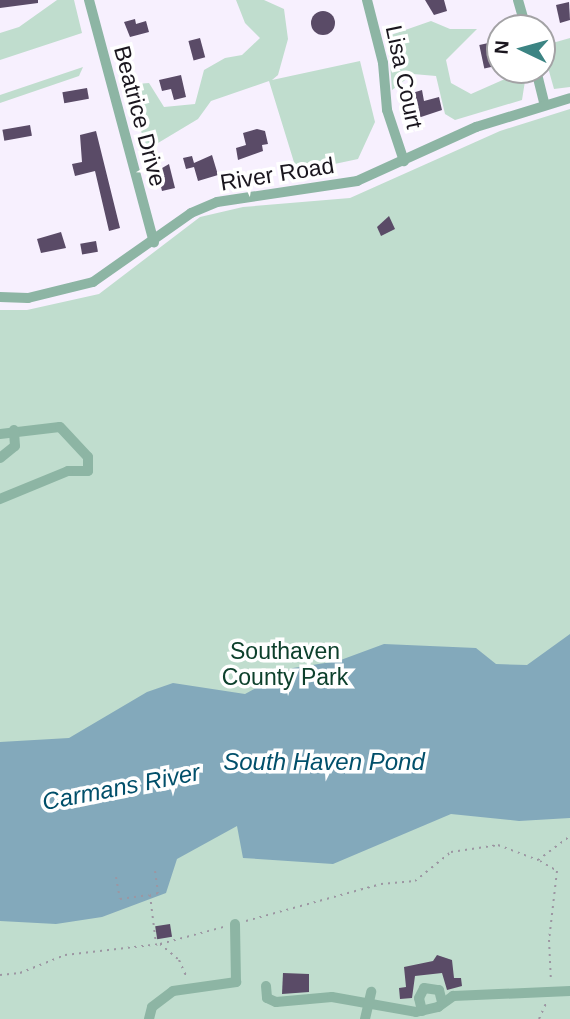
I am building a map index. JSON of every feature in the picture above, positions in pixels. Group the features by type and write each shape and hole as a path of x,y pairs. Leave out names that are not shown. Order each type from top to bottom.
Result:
{"street":[{"name":"Beatrice Drive","path":"89,0 154,242"},
{"name":"Lisa Court","path":"367,0 383,62 387,110 404,161"},
{"path":"540,84 545,105"},
{"name":"River Road","path":"0,297 28,298 93,282 154,242 191,213 218,202 358,181 476,127 570,98"},
{"path":"0,434 14,430 60,427 88,457 88,471 68,471 0,499"},
{"path":"0,458 15,446 14,430"},
{"path":"149,1019 158,1001 190,986 236,982 235,924"},
{"path":"266,986 267,998 276,1002 369,997 422,1011 453,996 570,991"},
{"path":"422,1011 419,998 424,988 439,990 442,1002"},
{"path":"365,1019 369,997"}],"path":[{"path":"538,860 570,836"},
{"path":"0,975 20,973 65,955 156,945 381,884 415,881 451,852 498,845 538,860 557,872 550,940 551,991 539,1019"},
{"path":"116,877 120,899 150,895 158,893 155,871"},
{"path":"150,895 156,945"},
{"path":"160,944 180,960 190,986"}],"green space":[{"path":"57,0 74,0 82,33 0,60 0,33 19,27"},
{"path":"236,0 264,0 284,9 288,39 278,75 272,80 360,61 375,122 358,159 297,172 269,81 211,101 198,119 148,149 123,85 149,83 164,107 195,104 204,70 225,58 242,55 260,38 245,23"},
{"path":"431,21 450,29 477,29 446,60 451,83 471,94 494,84 525,84 522,100 455,120 445,114 436,76 413,74 392,90 388,36"},
{"path":"570,38 570,87 554,89 556,42"},
{"path":"83,67 79,76 0,103 0,95"},
{"name":"Southaven County Park","path":"570,109 570,1019 0,1019 0,310 27,310 99,294 200,217 243,207 350,198 500,131"}],"water":[{"name":"South Haven Pond","path":"570,634 570,818 519,821 451,814 333,864 243,858 237,826 177,859 166,893 102,917 56,924 0,921 0,742 69,738 147,692 173,683 245,694 293,668 338,661 384,644 476,648 496,664 527,665"}],"building":[{"path":"0,0 38,0 38,3 0,8"},
{"path":"425,0 444,0 447,11 434,15"},
{"path":"569,2 570,20 560,23 556,5"},
{"path":"323,11 331,15 335,23 331,31 323,35 315,31 311,23 315,15"},
{"path":"135,19 136,24 146,21 149,32 130,37 124,22"},
{"path":"200,38 205,57 194,60 188,41"},
{"path":"486,43 486,68 479,45"},
{"path":"181,75 186,97 174,100 171,89 162,91 159,80"},
{"path":"87,88 89,99 64,103 62,92"},
{"path":"422,90 424,101 439,97 442,110 415,119 409,94"},
{"path":"30,125 32,136 4,141 2,130"},
{"path":"257,129 265,131 268,144 262,145 263,151 238,160 236,148 246,145 243,133"},
{"path":"96,131 120,228 109,231 95,171 75,176 72,164 82,162 80,135"},
{"path":"212,155 218,175 198,181 194,167 186,169 183,158 192,156 194,163"},
{"path":"169,164 175,188 162,191 157,171"},
{"path":"389,216 395,229 381,236 377,227"},
{"path":"61,232 66,248 41,253 37,239"},
{"path":"96,241 98,252 82,255 80,244"},
{"path":"170,924 172,937 157,939 155,926"},
{"path":"437,955 452,960 454,978 461,978 462,986 447,990 442,973 415,976 412,998 400,999 399,988 406,987 404,967 433,961"},
{"path":"283,973 309,974 309,992 282,994"}],"water label":[{"name":"Carmans River","path":"121,787"}]}
